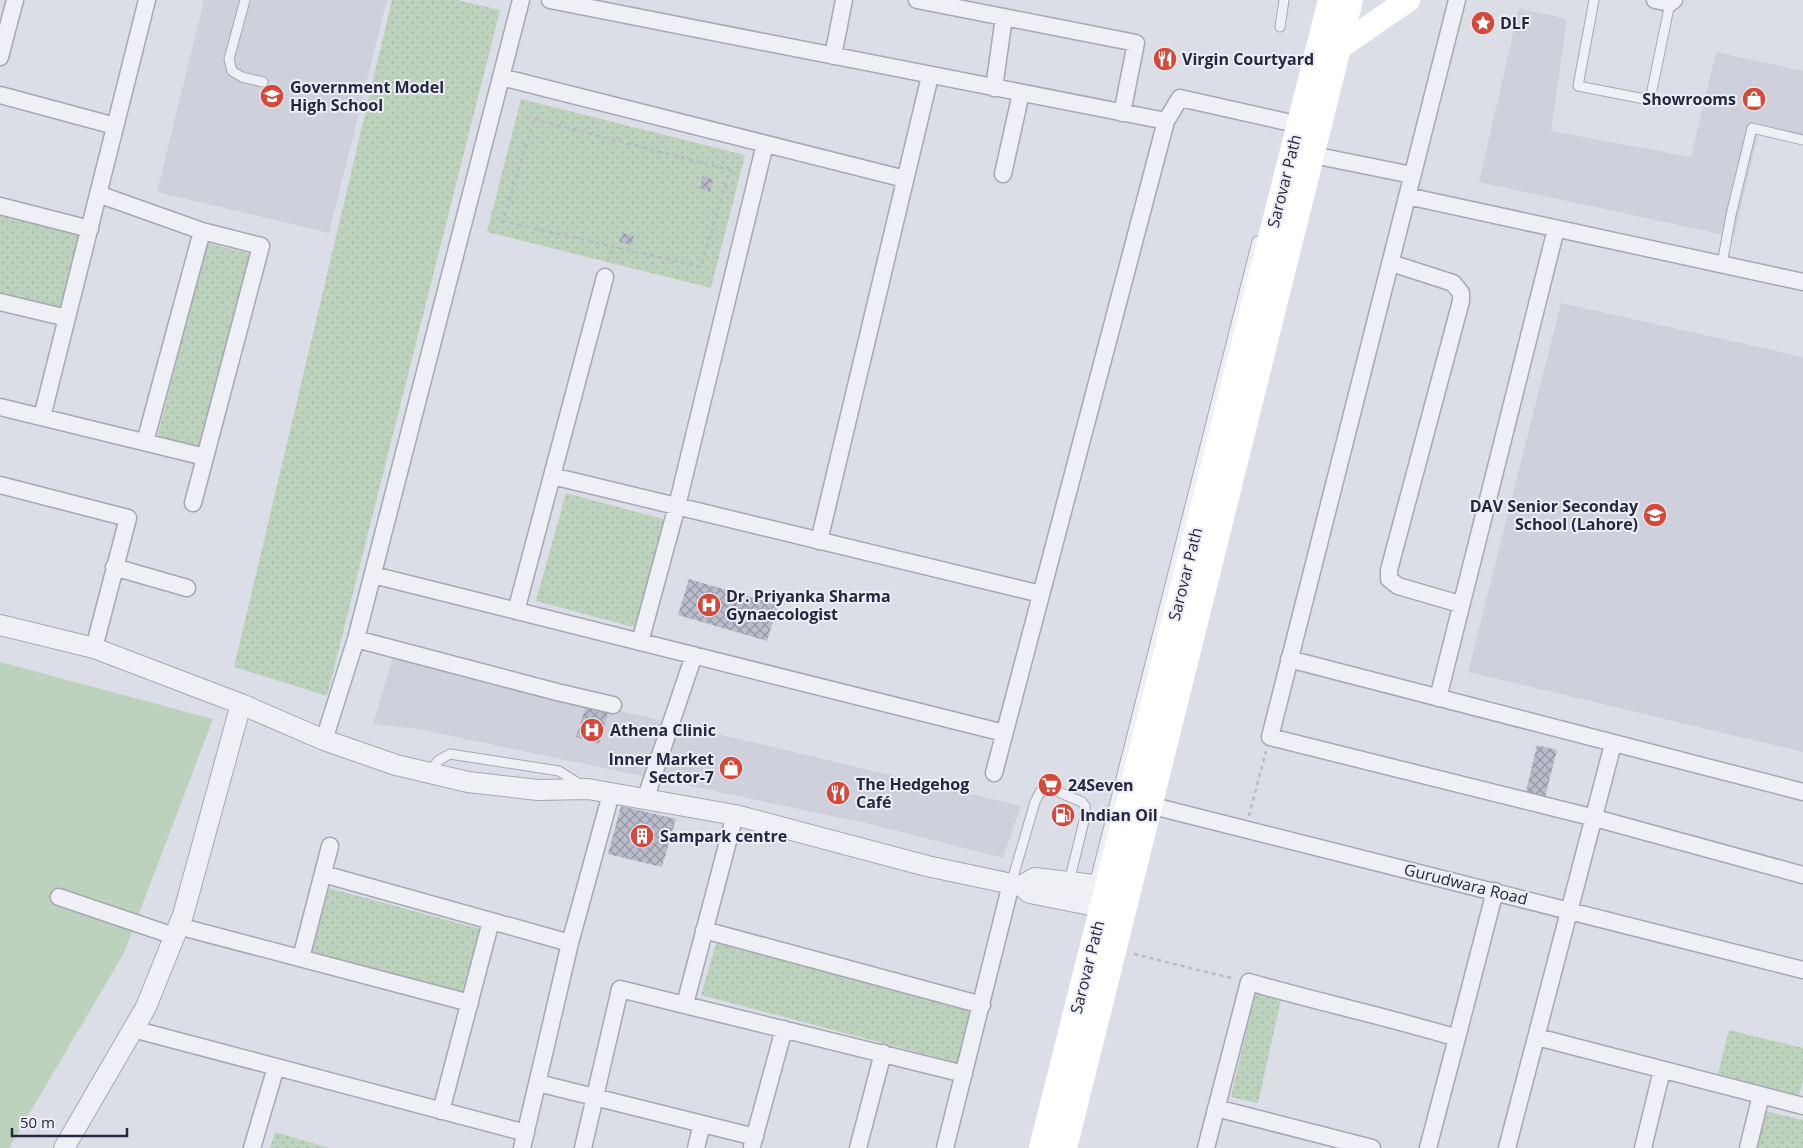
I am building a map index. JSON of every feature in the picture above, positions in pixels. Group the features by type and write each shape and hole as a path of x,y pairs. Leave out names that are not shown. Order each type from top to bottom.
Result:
{"main road":[{"path":"1313,0 1323,27"},
{"name":"Sarovar Path","path":"1140,803 1292,115 1323,27 1330,0"},
{"name":"Sarovar Path","path":"1041,1148 1111,897 1140,803 1313,155 1351,0"},
{"path":"1340,47 1408,0"},
{"name":"Sarovar Path","path":"1065,1148 1115,950 1111,897"}],"street":[{"path":"0,56 15,0"},
{"path":"42,417 147,0"},
{"path":"324,740 356,639 521,0"},
{"path":"550,0 1166,121"},
{"path":"833,56 844,0"},
{"path":"917,0 1136,43 1122,112"},
{"path":"1456,0 1270,737 1595,818 1803,875"},
{"path":"994,88 1004,17"},
{"path":"819,541 930,76"},
{"path":"501,77 905,180"},
{"path":"1003,174 1021,93"},
{"path":"0,95 115,126"},
{"path":"994,773 1166,121 1180,98 1292,115"},
{"path":"640,642 677,506 765,144"},
{"path":"1313,155 1412,175"},
{"path":"98,194 202,230 261,246 193,503"},
{"path":"1407,196 1803,282"},
{"path":"0,206 90,229"},
{"path":"1438,698 1460,604 1556,228"},
{"path":"146,442 202,230"},
{"path":"1391,263 1453,283 1461,293 1461,302 1391,560 1389,579 1398,586 1460,604"},
{"path":"516,611 605,277"},
{"path":"0,302 67,318"},
{"path":"0,407 205,457"},
{"path":"552,476 1041,594"},
{"path":"0,485 128,518 94,648"},
{"path":"114,567 187,588"},
{"path":"373,575 1004,734"},
{"path":"0,625 94,648 241,704 324,740 396,766 468,782 538,790 588,789 735,815 927,866 1016,885 1030,894 1111,897"},
{"path":"356,639 613,705"},
{"path":"645,800 694,655"},
{"path":"1290,659 1803,792"},
{"path":"64,1148 146,1007 176,931 241,704"},
{"path":"1507,1148 1613,744"},
{"path":"133,1029 441,1111 524,1141 570,943 611,794"},
{"name":"Gurudwara Road","path":"1140,803 1803,970"},
{"path":"684,1004 735,815"},
{"path":"301,958 330,846"},
{"path":"323,874 570,943"},
{"path":"1016,885 1035,878 1069,882 1111,897"},
{"path":"945,1148 982,1005 1016,885"},
{"path":"1428,1148 1495,891"},
{"path":"59,897 176,931 301,958 470,1003"},
{"path":"441,1111 491,921"},
{"path":"704,930 982,1005"},
{"path":"1206,1148 1249,982 1331,1005 1396,1019 1457,1038"},
{"path":"583,1148 620,989 964,1074"},
{"path":"538,1083 702,1124 753,1143 784,1029"},
{"path":"1537,1037 1803,1106"},
{"path":"858,1148 883,1053"},
{"path":"252,1148 276,1067"},
{"path":"1643,1148 1662,1070"},
{"path":"1748,1148 1761,1095"},
{"path":"1216,1108 1372,1148"},
{"path":"696,1148 702,1124"}],"lane":[{"path":"245,0 229,59 232,71 242,77 263,82"},
{"path":"1280,27 1284,0"},
{"path":"1594,0 1578,86 1650,100 1667,1"},
{"path":"1722,264 1731,215 1752,128 1803,140"},
{"path":"1111,897 1260,228"},
{"path":"428,773 439,760 450,754 459,754 559,771 588,789"},
{"path":"1016,885 1036,802 1040,792 1049,789 1082,802 1085,806 1085,817 1069,882"}],"path":[{"path":"534,119 730,170 701,267 503,221 534,119"},
{"path":"1249,816 1270,737"},
{"path":"1115,950 1249,982"}],"shaded area":[{"name":"Government Model High School","path":"204,0 387,0 329,233 157,192"},
{"name":"Showrooms","path":"1519,8 1567,19 1551,131 1691,157 1716,52 1803,71 1803,135 1760,127 1734,237 1479,182"},
{"name":"DAV Senior Seconday School (Lahore)","path":"1561,303 1803,357 1803,752 1468,672"},
{"name":"Inner Market Sector-7","path":"393,657 1021,806 1003,858 866,823 418,729 373,724"}],"green space":[{"path":"392,0 457,0 500,10 327,696 234,667"},
{"path":"521,99 745,155 711,288 487,232"},
{"path":"0,215 79,234 60,310 0,295"},
{"path":"207,243 251,254 200,449 157,438"},
{"path":"566,493 674,522 644,630 536,601"},
{"path":"0,662 213,719 124,953 9,1148 0,1148"},
{"path":"329,888 480,929 462,993 312,952"},
{"path":"716,943 972,1011 958,1063 701,995"},
{"path":"1257,985 1283,991 1258,1103 1231,1097"},
{"path":"1729,1030 1803,1048 1803,1080 1799,1096 1717,1077"},
{"path":"1762,1110 1803,1120 1803,1148 1753,1148"},
{"path":"275,1132 329,1148 270,1148"}],"building":[{"path":"703,176 713,180 710,192 699,188"},
{"path":"623,233 634,236 631,245 619,242"},
{"path":"689,579 778,605 767,641 678,615"},
{"path":"587,703 609,710 599,744 576,737"},
{"path":"1537,745 1557,750 1543,805 1524,800"},
{"name":"Sampark centre","path":"621,806 676,819 662,867 608,854"}],"place":[{"name":"DLF","path":"1483,23"},
{"name":"Virgin Courtyard","path":"1165,59"},
{"name":"Government Model High School","path":"272,96"},
{"name":"Showrooms","path":"1754,99"},
{"name":"DAV Senior Seconday School (Lahore)","path":"1655,515"},
{"name":"Dr. Priyanka Sharma Gynaecologist","path":"709,605"},
{"name":"Athena Clinic","path":"592,730"},
{"name":"Inner Market Sector-7","path":"731,768"},
{"name":"24Seven","path":"1050,785"},
{"name":"The Hedgehog Café","path":"838,793"},
{"name":"Indian Oil","path":"1063,815"},
{"name":"Sampark centre","path":"642,836"}]}
